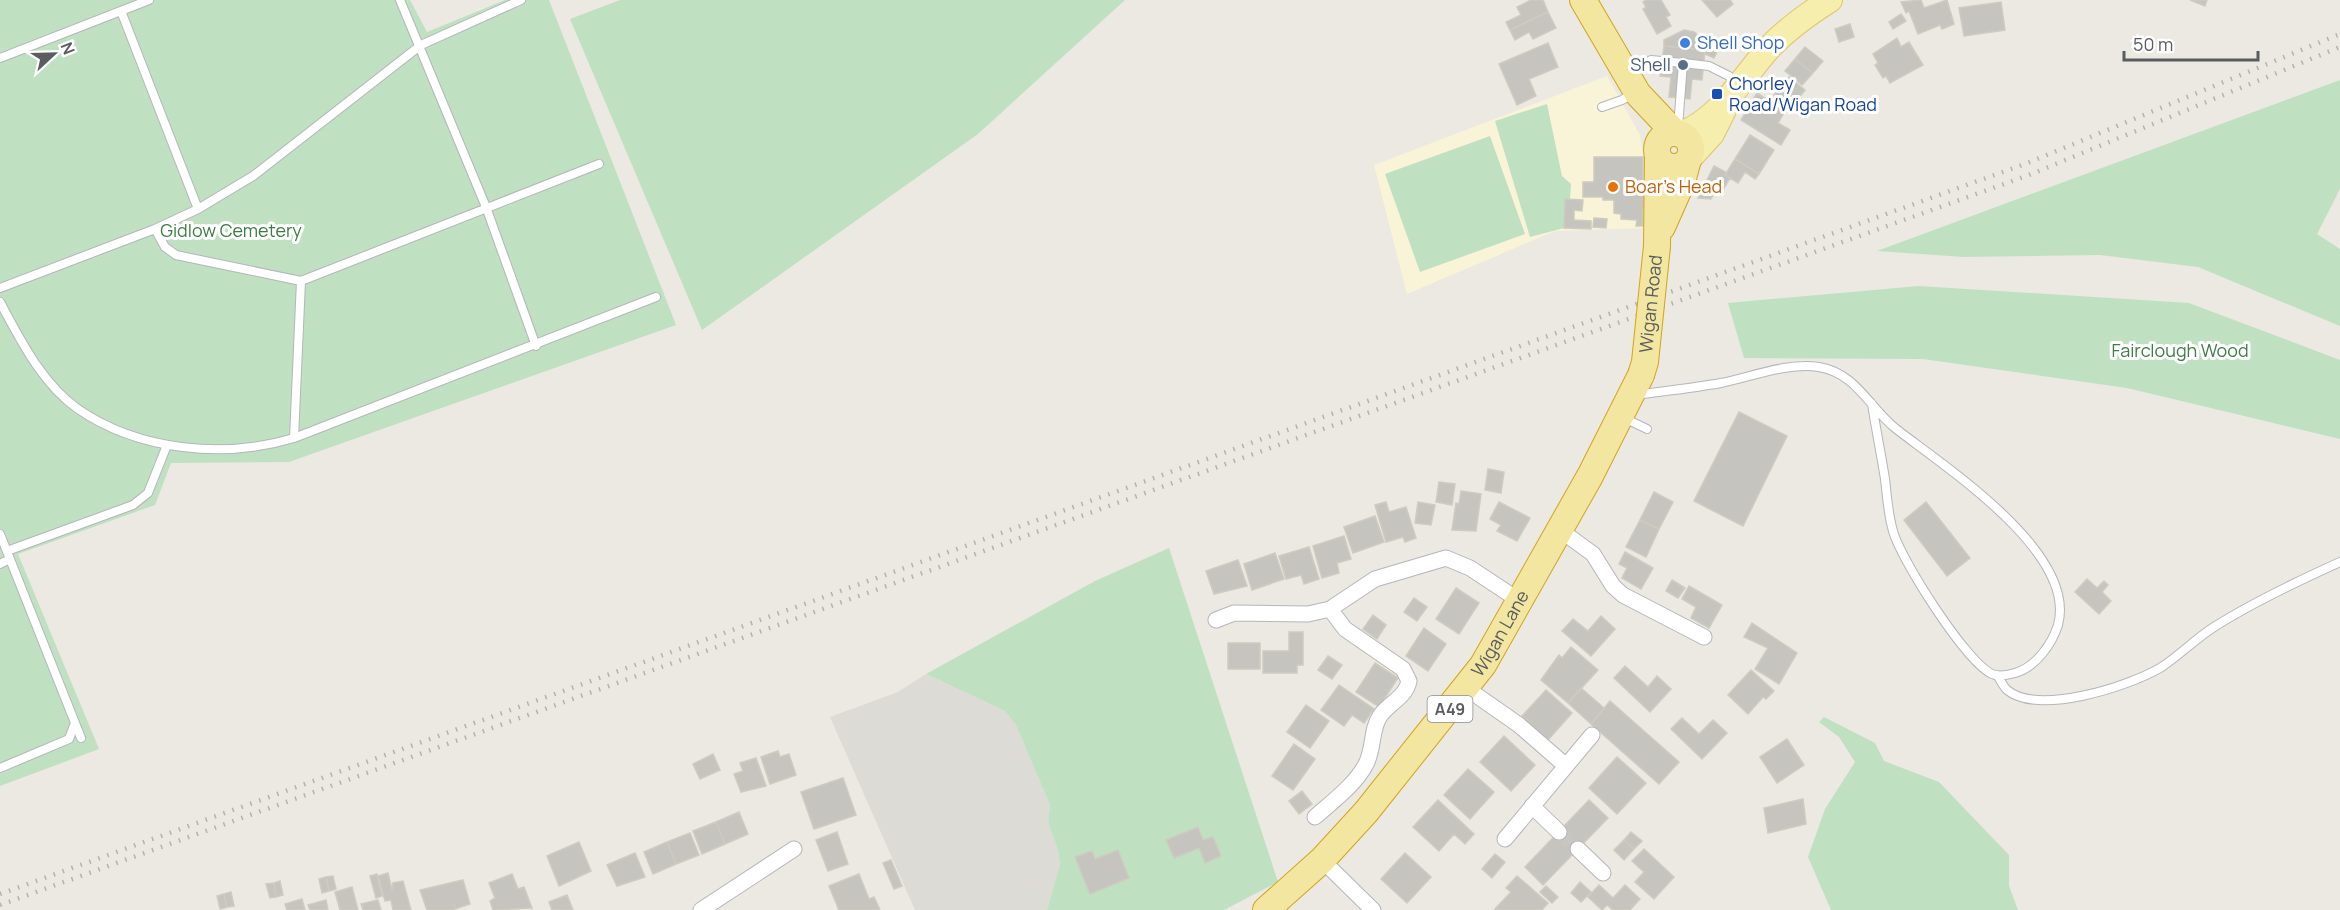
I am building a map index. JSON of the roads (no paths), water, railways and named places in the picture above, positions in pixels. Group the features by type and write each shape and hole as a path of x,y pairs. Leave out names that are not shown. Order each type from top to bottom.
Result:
{"highway":[{"name":"Wigan Road","path":"1583,0 1633,86 1678,134"},
{"name":"Wigan Road","path":"1631,396 1645,362 1658,240 1658,154 1642,117 1633,86"},
{"path":"1678,134 1664,136 1658,154 1671,167 1688,160"},
{"name":"A49","path":"1678,134 1689,142 1688,160"},
{"name":"Wigan Road","path":"1658,240 1678,193 1688,160"},
{"name":"Wigan Lane","path":"1274,907 1366,812 1484,665 1560,530 1631,396"}],"main road":[{"path":"1688,160 1715,130 1735,92 1769,48 1805,15 1830,0"},
{"path":"1678,134 1700,123 1735,92"}],"street":[{"path":"1560,530 1593,554 1613,586 1623,595 1704,637"},
{"path":"1216,620 1234,613 1308,614 1330,609 1375,579 1446,558 1470,567 1520,601"},
{"path":"1315,817 1360,774 1370,752 1377,722 1385,710 1403,694 1409,681 1403,669 1345,629 1330,609"},
{"path":"1466,688 1519,725 1566,766"},
{"path":"1505,839 1592,735"},
{"path":"1532,807 1559,832"},
{"path":"701,910 794,849"},
{"path":"1578,849 1603,873"},
{"path":"1322,860 1372,910"}],"lane":[{"path":"0,58 149,0"},
{"path":"400,0 421,45 486,207 536,346"},
{"path":"0,288 155,229 198,209 253,176 421,45 521,0"},
{"path":"121,11 198,209"},
{"path":"1602,106 1622,100 1651,60 1709,66 1729,76 1735,92"},
{"path":"1678,134 1683,63"},
{"path":"155,229 165,247 176,255 301,281 600,164"},
{"path":"294,438 301,281"},
{"path":"0,302 26,349 48,378 77,408 119,430 167,445 237,450 294,438 536,346 656,297"},
{"path":"1647,429 1631,396 1787,369 1817,366 1848,378 1894,427 1941,460 1997,507 2025,539 2055,586 2058,623 2049,645 2041,656 2018,672 1997,675"},
{"path":"1872,404 1895,536 1958,642 1974,659 1997,675 2007,690 2040,699 2075,698 2120,685 2159,668 2214,627 2340,562"},
{"path":"7,551 133,505 148,494 167,445"},
{"path":"0,534 81,738"},
{"path":"0,564 10,560"},
{"path":"0,768 69,739 75,723"}],"tunnel":[{"path":"1559,832 1578,849"}],"railway":[{"path":"0,894 2025,164 2340,34"},
{"path":"0,905 2029,175 2340,47"}],"place":[{"name":"Shell Shop","path":"1685,43"},
{"name":"Shell","path":"1683,65"},
{"name":"Chorley Road/Wigan Road","path":"1717,94"},
{"name":"Boar's Head","path":"1613,187"}],"park label":[{"name":"Gidlow Cemetery","path":"231,231"},
{"name":"Fairclough Wood","path":"2180,351"}]}
